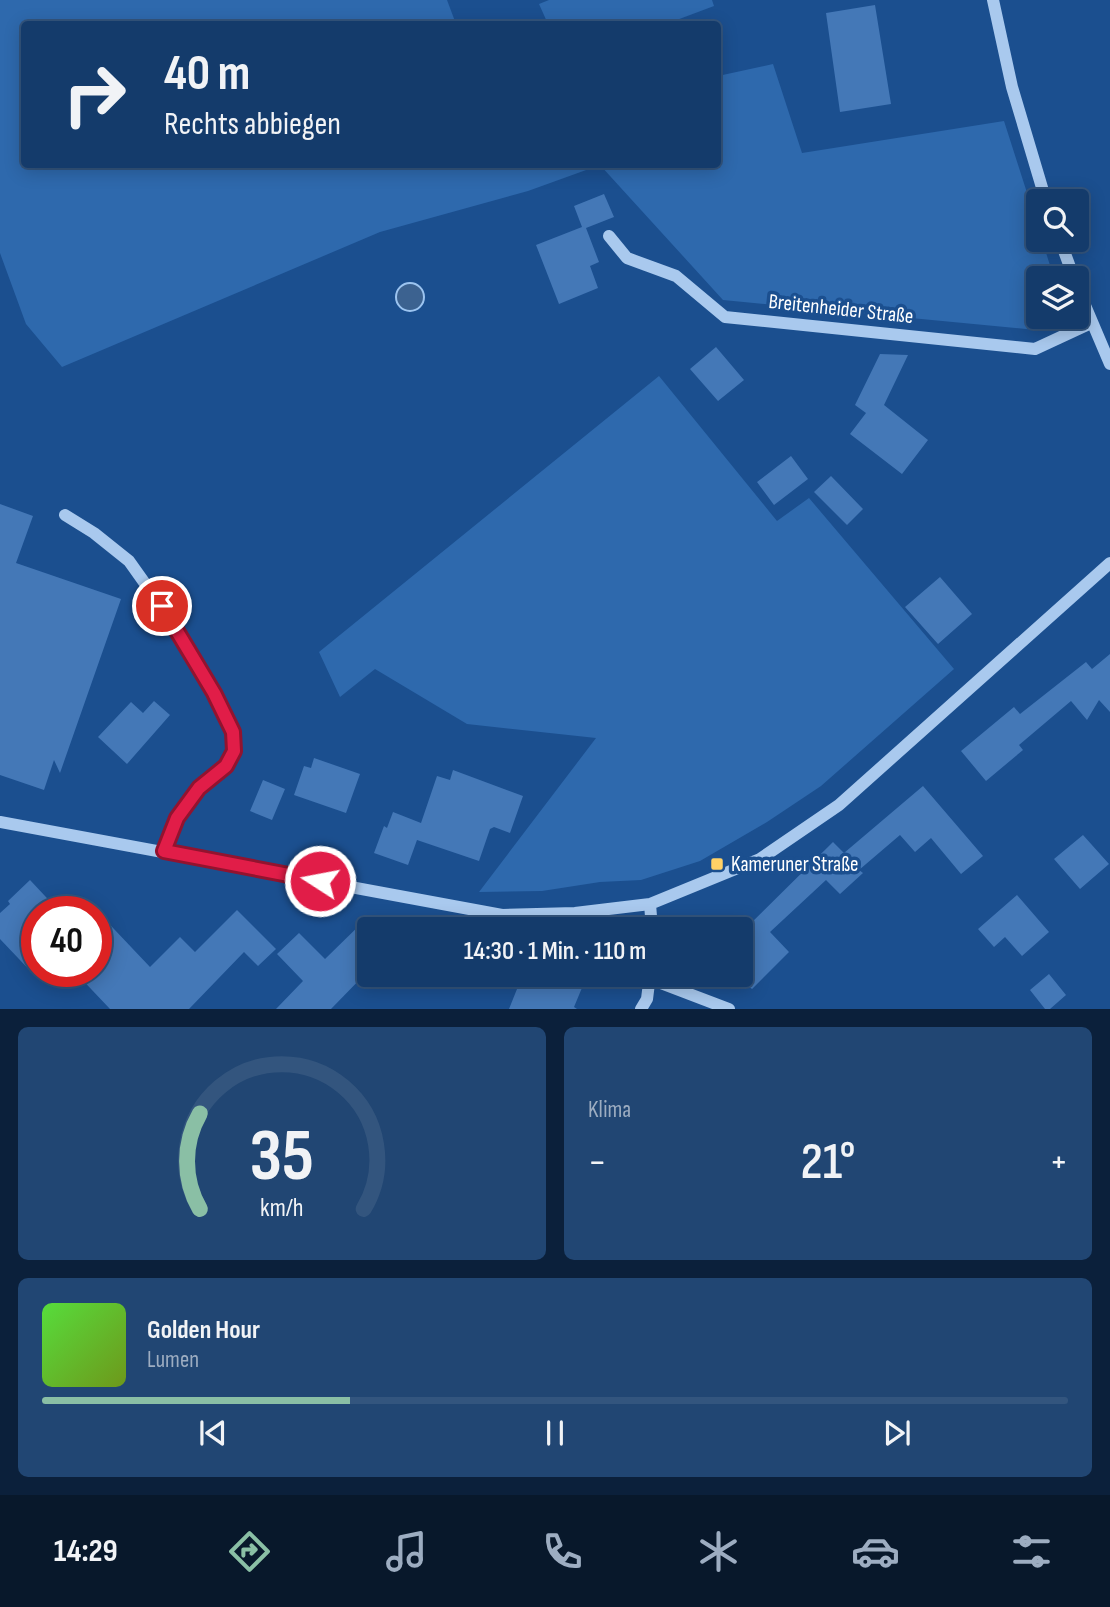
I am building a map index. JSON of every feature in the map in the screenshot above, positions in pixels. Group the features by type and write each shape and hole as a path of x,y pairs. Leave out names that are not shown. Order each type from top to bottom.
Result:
{"street":[{"path":"993,0 1012,87 1042,189"},
{"name":"Breitenheider Straße","path":"609,236 627,258 676,276 725,317 1035,349 1091,323"},
{"path":"1089,318 1110,364"},
{"path":"65,515 94,533 129,561 162,606 233,732 234,751 226,766 199,788 177,818 164,851"},
{"path":"0,822 502,915 575,913 650,904 760,859 839,805 1110,563"},
{"path":"650,904 651,917"},
{"path":"642,1009 649,987"},
{"path":"675,987 729,1009"}],"shaded area":[{"path":"0,0 447,0 455,21 21,21 21,168 592,168 528,191 380,232 62,367 26,324 0,253"},
{"path":"549,0 712,0 714,6 674,21 547,21 539,4"},
{"path":"773,64 802,153 1004,121 1026,190 1026,252 1046,252 1050,266 1026,266 1026,329 1039,329 1036,330 723,300 603,168 721,168 721,75"},
{"path":"410,283 420,287 424,297 420,307 410,311 400,307 396,297 400,287"},
{"path":"659,376 777,521 809,498 954,669 821,786 767,822 700,861 641,880 600,882 542,891 479,892 596,738 467,724 375,669 340,697 319,652"}],"building":[{"path":"875,5 891,104 840,112 826,13"},
{"path":"604,194 614,217 586,228 599,262 590,266 598,288 559,304 536,245 582,227 574,206"},
{"path":"716,347 744,380 718,401 690,369"},
{"path":"880,354 908,355 884,405 928,440 902,474 850,434 866,413 855,405"},
{"path":"791,456 808,479 774,505 757,482"},
{"path":"831,476 863,509 847,525 814,492"},
{"path":"0,504 33,516 16,563 121,599 60,773 54,760 44,790 0,775"},
{"path":"940,577 972,614 938,644 905,607"},
{"path":"1110,654 1110,712 1099,700 1087,720 1071,701 1019,745 1023,750 986,781 961,751 1014,707 1020,714 1086,662 1092,669"},
{"path":"154,701 170,715 127,764 98,737 131,702 143,713"},
{"path":"314,758 360,774 346,813 294,795 304,766 311,768"},
{"path":"453,770 523,796 510,833 494,827 490,829 479,861 417,840 408,865 374,853 384,826 387,828 393,812 421,823 437,776 450,780"},
{"path":"263,780 285,789 272,820 250,811"},
{"path":"923,786 983,856 961,874 931,838 915,852 900,835 859,870 863,873 840,894 826,880 770,932 789,952 752,989 750,987 753,987 753,921 833,842 844,853"},
{"path":"1083,835 1109,864 1080,889 1054,859"},
{"path":"30,880 45,896 21,896 21,961 0,939 0,913 10,904 8,901"},
{"path":"1017,895 1049,932 1022,956 1005,937 994,947 978,929"},
{"path":"237,910 276,949 258,966 244,952 189,1009 110,1009 89,987 112,987 112,927 150,967 180,937 195,952"},
{"path":"357,928 357,982 331,1009 276,1009 303,981 277,954 299,933 325,959"},
{"path":"1049,974 1066,995 1050,1009 1045,1009 1030,990"},
{"path":"518,987 582,987 574,1007 577,1009 509,1009"}],"place":[{"name":"Kameruner Straße","path":"717,864"}],"route":[{"path":"162,606 214,693 233,732 234,751 226,766 199,788 177,818 164,851 320,881"}]}
